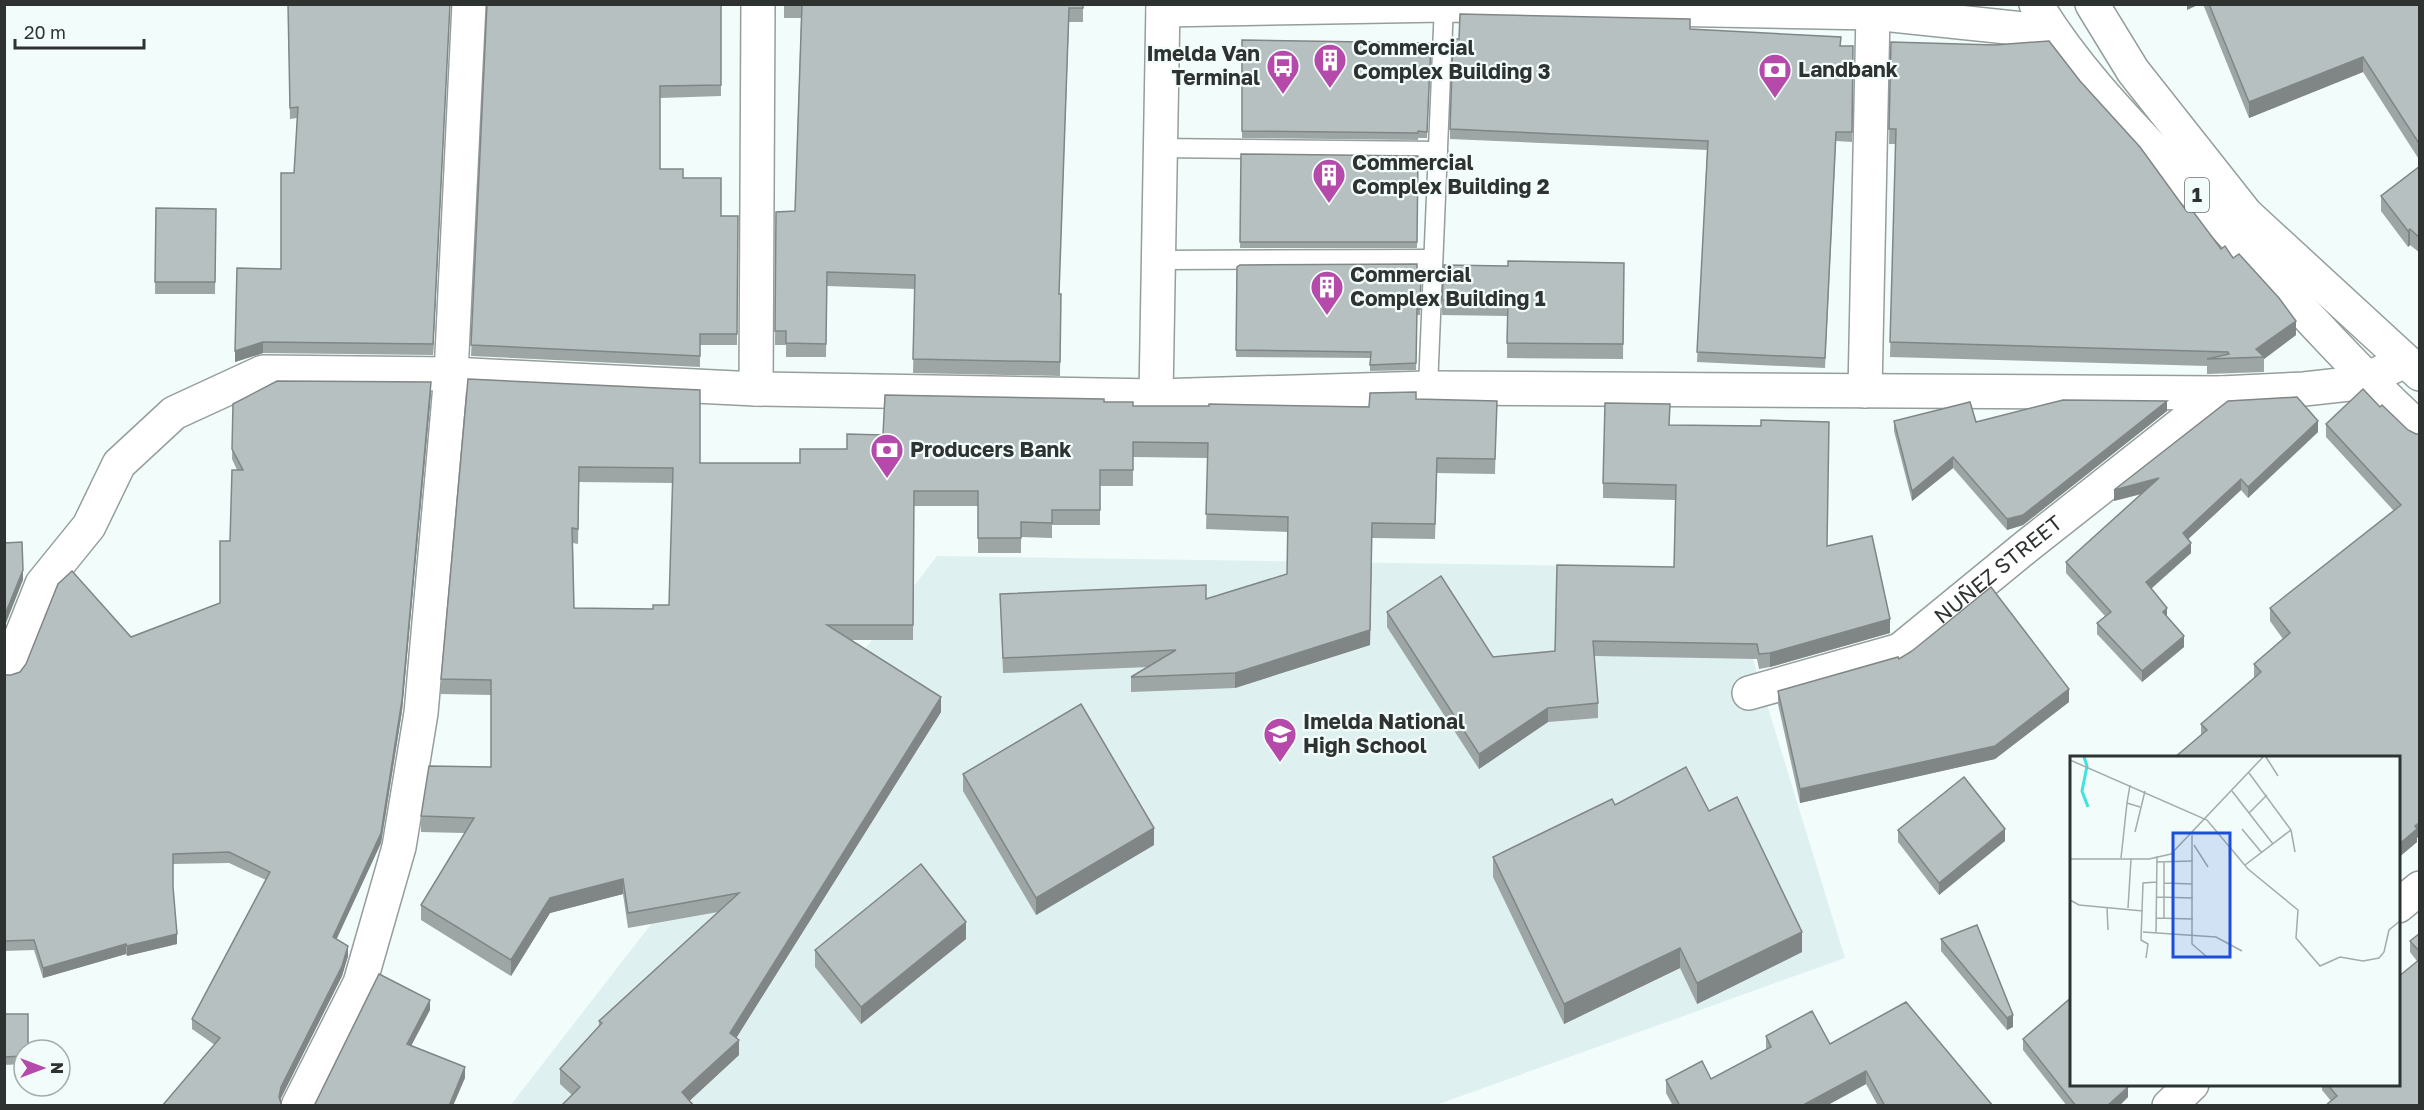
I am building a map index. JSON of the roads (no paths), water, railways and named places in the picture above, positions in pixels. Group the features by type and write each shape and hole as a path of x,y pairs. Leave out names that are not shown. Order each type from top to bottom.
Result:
{"main road":[{"path":"298,1106 360,983 399,847 420,713 451,374 469,4"},
{"path":"756,389 758,4"},
{"name":"1","path":"2036,4 2053,32 2132,126 2366,379 2420,429"},
{"name":"1","path":"2092,4 2133,70 2246,214 2412,368"},
{"path":"1156,396 1163,7 1444,5 1872,9 2053,32"},
{"path":"1865,391 1872,9"},
{"path":"9,667 42,584 89,526 119,464 174,412 263,372 451,374 756,389 1156,396 1428,388 2221,393 2304,389 2358,383 2412,368"},
{"name":"NUÑEZ STREET","path":"1749,693 1900,650 2027,546 2221,393"},
{"path":"2400,904 2420,888"},
{"path":"2169,1106 2190,1086"}],"lane":[{"path":"1428,388 1444,5"},
{"path":"1160,148 1438,151"},
{"path":"1158,260 1433,259"}],"place":[{"name":"Commercial Complex Building 3","path":"1330,89"},
{"name":"Imelda Van Terminal","path":"1283,95"},
{"name":"Landbank","path":"1775,99"},
{"name":"Commercial Complex Building 2","path":"1329,204"},
{"name":"Commercial Complex Building 1","path":"1327,316"},
{"name":"Producers Bank","path":"887,479"},
{"name":"Imelda National High School","path":"1280,763"}]}
